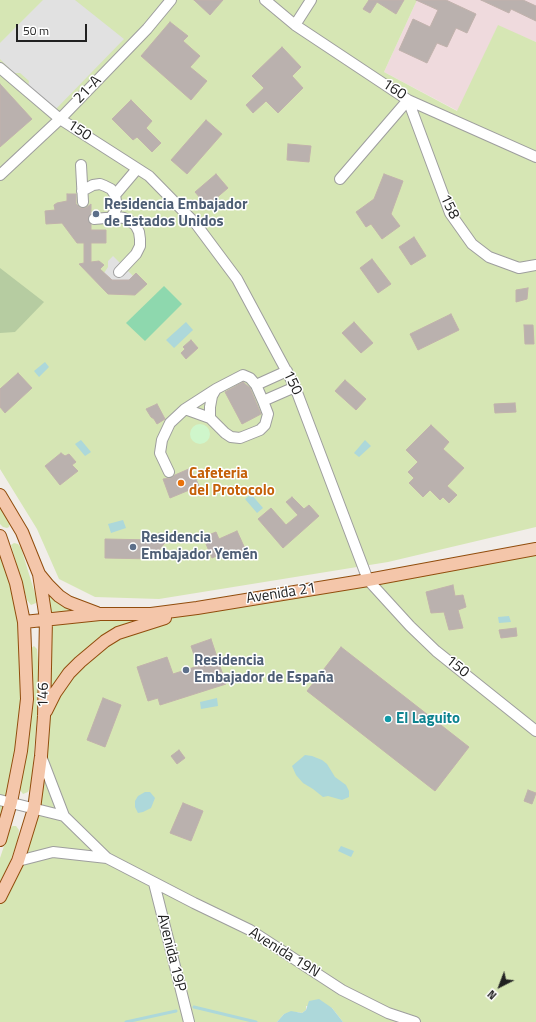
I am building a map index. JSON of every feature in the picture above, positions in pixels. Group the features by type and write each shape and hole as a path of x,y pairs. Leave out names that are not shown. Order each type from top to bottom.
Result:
{"main road":[{"name":"146","path":"0,495 22,532 39,574 46,619 44,716 41,756 34,809 18,861 0,897"},
{"path":"1,537 22,532"},
{"name":"146","path":"0,840 5,801 21,751 27,699 24,622 16,582 1,537"},
{"name":"Avenida 21","path":"24,622 100,614 151,614 197,608 368,580 536,549"},
{"path":"39,574 59,596 68,602 100,614"},
{"path":"44,716 60,685 80,662 105,642 118,633 131,628 197,608"}],"street":[{"name":"21-A","path":"0,175 60,119 147,29 171,0"},
{"name":"160","path":"265,0 295,25 408,100 536,156"},
{"path":"295,25 311,0"},
{"name":"150","path":"0,68 60,119 149,176 196,224 233,273 295,387 368,580 410,626 436,651 536,731"},
{"path":"340,179 408,100"},
{"name":"158","path":"408,100 450,213 472,244 489,257 520,268 536,265"},
{"path":"81,165 83,202"},
{"path":"115,194 138,169"},
{"path":"82,191 94,185 100,184 111,189 115,194 117,208 110,218"},
{"path":"94,219 124,218 136,226 139,232 140,246 136,254 119,272"},
{"path":"256,385 287,371"},
{"path":"169,472 160,453 162,440 170,423 185,409 216,389 243,375 250,378 256,385 268,414 265,425 260,430 240,438 231,437 225,433 210,418 185,409"},
{"path":"263,401 295,387"},
{"path":"210,418 212,396 216,389"},
{"path":"41,756 64,816 107,858"},
{"path":"5,801 64,816"},
{"path":"78,854 83,835"},
{"path":"18,861 53,852 107,858"},
{"name":"Avenida 19N","path":"107,858 250,930 342,990 388,1013 415,1022"},
{"name":"Avenida 19P","path":"154,883 189,1022"}],"shaded area":[{"path":"43,0 75,0 124,39 56,109 28,87 29,81 20,73 14,73 0,59 0,43"},
{"path":"417,0 536,0 536,42 498,26 458,111 384,72"},
{"path":"113,256 133,276 129,280 112,280 104,273 108,267 108,261"}],"green space":[{"path":"0,0 417,0 384,72 457,111 498,25 536,42 536,527 388,562 159,599 95,597 59,579 37,529 0,469"},
{"path":"0,268 44,302 15,332 0,333"},
{"path":"164,286 182,304 145,341 126,323"},
{"path":"200,424 207,427 210,434 207,441 200,444 193,441 190,434 193,427"},
{"path":"0,506 10,523 9,527 7,528 0,524"},
{"path":"0,536 16,583 27,699 0,840"},
{"path":"14,543 18,544 21,548 37,600 36,603 31,605 27,600 11,545"},
{"name":"El Laguito","path":"536,549 536,1022 343,1022 332,1008 306,1006 306,1010 302,1013 297,1012 284,1014 277,1022 0,1022 0,897 34,809 46,619 151,614"},
{"path":"47,592 59,604 75,611 50,612"},
{"path":"34,646 37,649 39,673 37,717 31,785 28,792 23,794 19,786 30,649"},
{"path":"16,826 19,830 18,839 10,862 0,882 0,858 10,828"}],"water":[{"path":"186,322 193,330 174,348 166,340"},
{"path":"45,362 49,367 39,377 34,371"},
{"path":"81,440 91,452 85,456 75,444"},
{"path":"365,440 371,446 359,457 354,453"},
{"path":"251,494 263,508 257,513 245,499"},
{"path":"123,520 126,528 111,533 108,524"},
{"path":"509,616 511,622 499,623 498,617"},
{"path":"217,698 218,706 201,709 200,702"},
{"path":"305,755 322,760 327,764 335,777 346,785 349,791 349,797 342,800 328,796 323,797 303,783 296,775 292,766"},
{"path":"145,792 150,792 155,798 151,808 138,813 135,807 135,801 138,796"},
{"path":"341,846 354,851 351,857 338,851"},
{"path":"319,999 332,1008 343,1022 277,1022 284,1014 291,1011 302,1013 306,1010 309,1001"}],"building":[{"path":"194,0 223,0 210,15"},
{"path":"369,0 404,0 396,14 377,2 370,13 363,9"},
{"path":"416,0 446,0 476,14 467,33 456,28 447,47 437,43 427,63 399,50 413,19 430,27 438,10"},
{"path":"481,0 523,0 536,6 536,21 511,9 509,13"},
{"path":"170,22 188,36 183,41 200,56 190,67 207,81 191,100 141,56"},
{"path":"282,47 301,67 292,76 303,88 278,113 266,101 253,113 246,105 264,88 252,76"},
{"path":"0,84 32,119 0,147"},
{"path":"131,100 152,121 146,128 161,143 152,152 137,137 133,140 112,119"},
{"path":"206,120 222,134 187,174 171,160"},
{"path":"288,144 311,146 309,162 287,160"},
{"path":"216,174 228,188 207,206 195,192"},
{"path":"384,174 403,181 391,214 400,226 382,239 371,224 366,227 356,212 374,199"},
{"path":"67,194 76,194 76,204 80,208 86,208 91,204 91,214 88,219 91,224 91,230 106,230 106,243 91,243 91,262 99,261 104,265 100,269 112,280 129,280 136,273 147,284 135,295 108,294 79,264 84,263 84,243 77,243 62,223 46,224 45,211 55,210 54,205 67,201"},
{"path":"414,237 426,256 411,265 399,247"},
{"path":"372,259 391,284 378,293 360,268"},
{"path":"528,288 527,299 516,302 516,290"},
{"path":"451,314 459,330 418,350 410,334"},
{"path":"354,322 373,343 361,353 342,333"},
{"path":"524,325 533,325 534,344 525,344"},
{"path":"191,340 198,348 186,359 181,353 185,349 183,347"},
{"path":"18,373 32,388 5,413 0,407 0,389"},
{"path":"345,380 366,399 356,410 335,391"},
{"path":"243,382 250,388 261,414 242,424 225,392"},
{"path":"515,403 516,412 495,413 494,404"},
{"path":"157,404 165,419 157,424 146,409"},
{"path":"431,425 449,442 443,449 464,468 447,486 457,495 449,503 443,497 440,500 430,490 423,497 409,483 414,478 408,472 418,462 406,450"},
{"path":"61,453 65,456 69,454 76,462 72,465 78,471 60,485 45,466"},
{"name":"Cafeteria del Protocolo","path":"191,468 199,486 170,498 163,479 171,478"},
{"path":"292,497 304,509 309,505 319,516 283,548 258,519 271,508 286,525 298,515 286,502"},
{"path":"237,531 247,553 234,559 231,550 212,558 206,544 209,543 206,536 216,532 219,539"},
{"name":"Residencia Embajador Yemén","path":"159,533 167,540 154,559 105,558 105,539 153,540"},
{"path":"453,585 455,596 463,595 466,607 458,610 463,628 449,630 444,612 431,613 426,592"},
{"path":"516,628 517,636 501,638 499,630"},
{"path":"211,639 226,684 160,705 158,698 148,701 137,667 167,657 173,674 198,666 191,646"},
{"name":"El Laguito","path":"341,647 469,747 435,791 307,691"},
{"path":"103,698 121,705 105,747 87,740"},
{"path":"179,750 185,758 177,764 171,756"},
{"path":"528,790 536,793 532,804 524,801"},
{"path":"183,803 203,811 191,841 170,833"}],"waterway":[{"path":"194,1007 256,1022"},
{"path":"126,1022 176,1011"}],"place":[{"name":"Residencia Embajador de Estados Unidos","path":"96,214"},
{"name":"Cafeteria del Protocolo","path":"181,483"},
{"name":"Residencia Embajador Yemén","path":"133,547"},
{"name":"Residencia Embajador de España","path":"186,670"},
{"name":"El Laguito","path":"388,719"}]}
